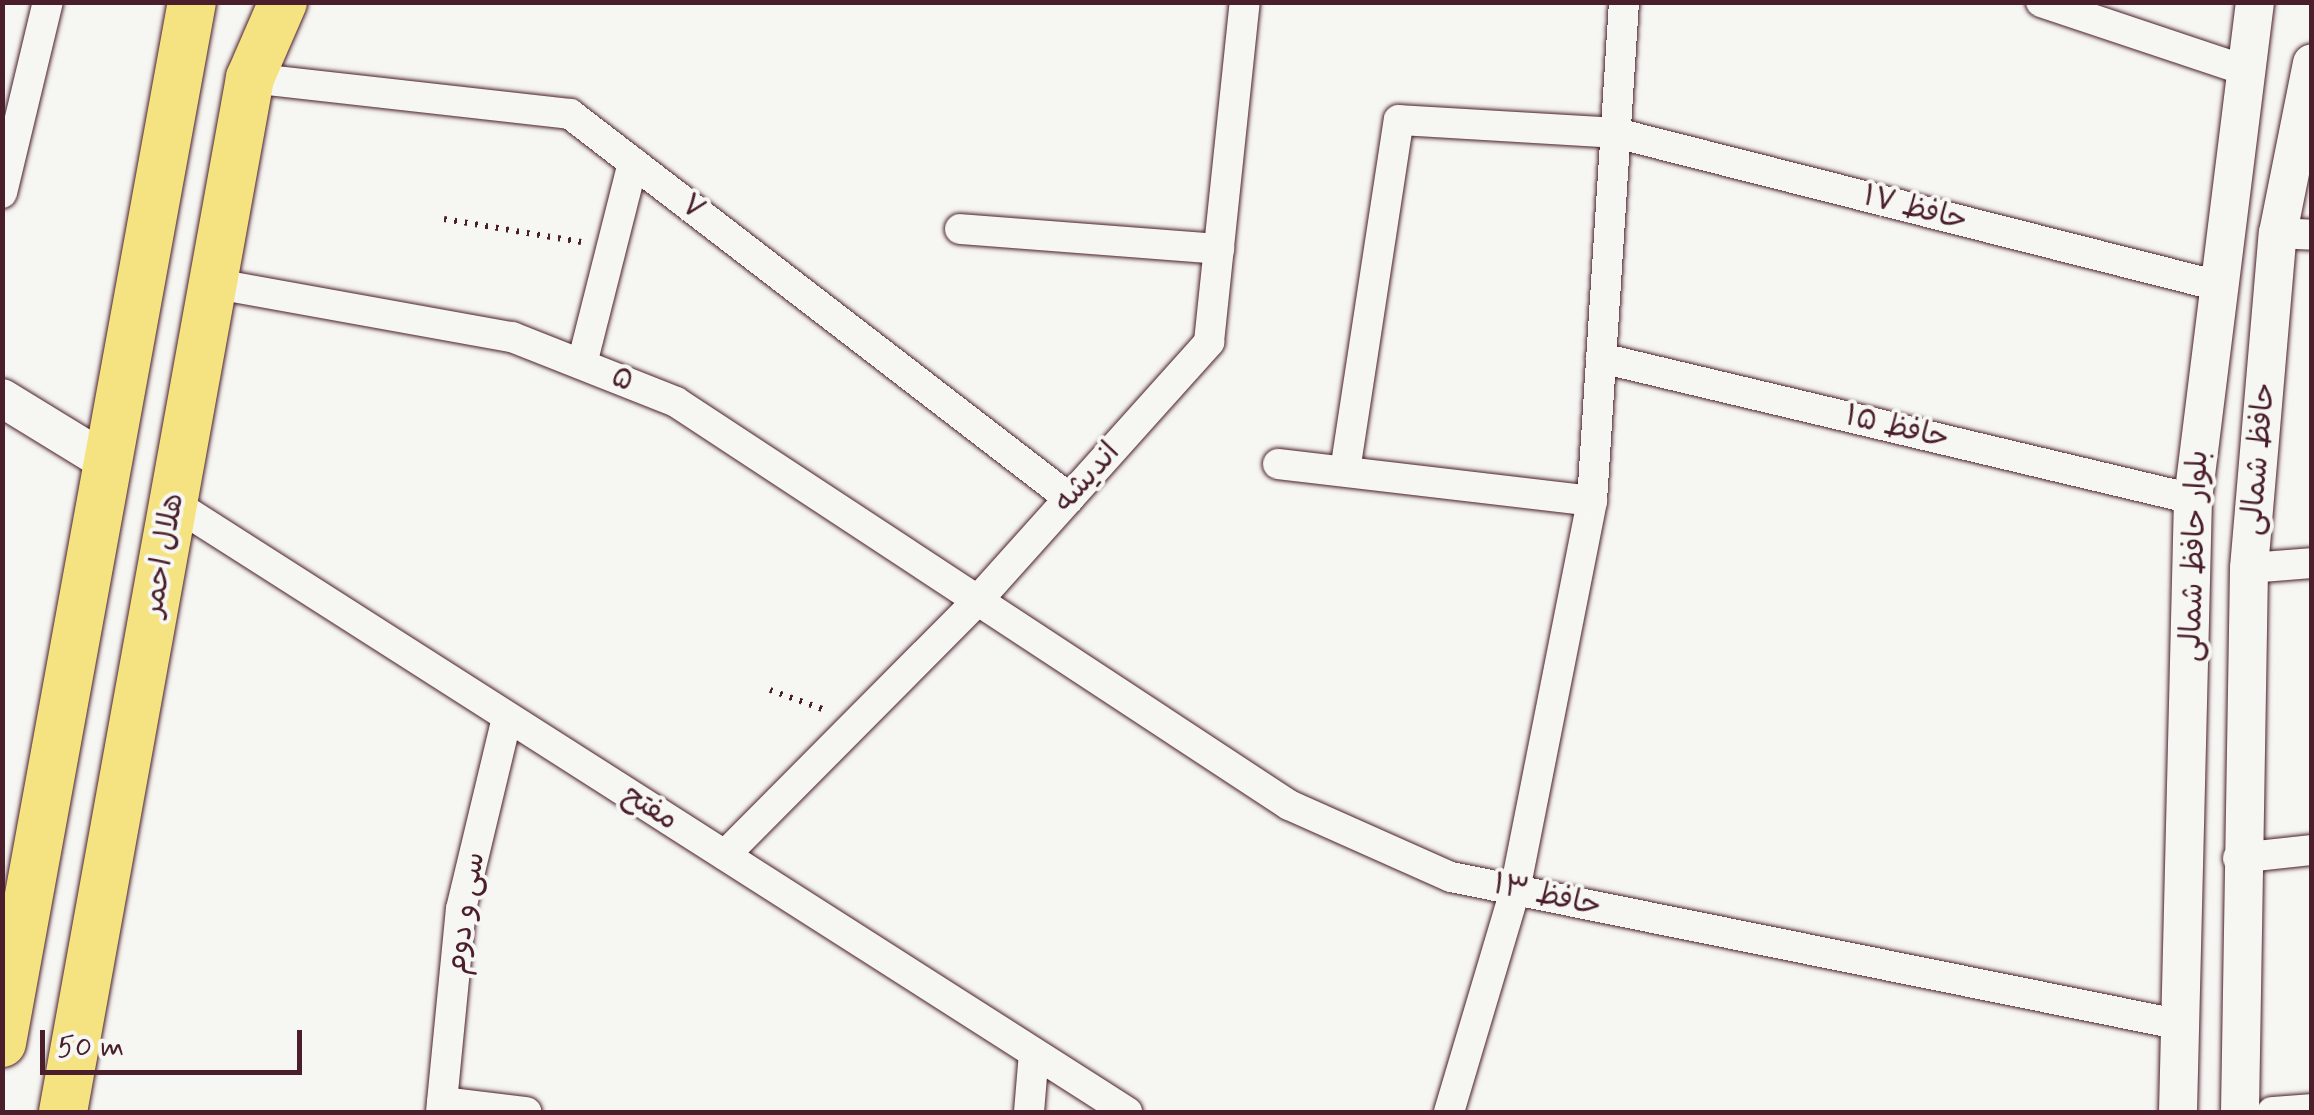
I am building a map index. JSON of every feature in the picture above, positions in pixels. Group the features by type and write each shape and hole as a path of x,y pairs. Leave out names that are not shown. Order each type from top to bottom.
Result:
{"main road":[{"name":"هلال احمر","path":"64,1112 216,284 250,78 271,11"},
{"path":"2,1043 105,461 198,13"}],"street":[{"path":"2,193 48,2"},
{"path":"1449,1112 1515,890 1592,502 1624,2"},
{"path":"2041,2 2247,72"},
{"name":"بلوار حافظ شمالی","path":"2178,1112 2193,499 2215,285 2254,2"},
{"name":"اندیشه","path":"724,855 977,601 1209,342 1239,3"},
{"name":"حافظ شمالی","path":"2238,858 2249,568 2295,234 2312,63"},
{"name":"۷","path":"250,78 570,114 1069,498"},
{"name":"حافظ ۱۷","path":"1345,471 1399,120 1616,133 2215,285"},
{"path":"582,364 633,162"},
{"path":"960,229 1219,250"},
{"name":"۵","path":"216,284 512,337 676,402 977,601"},
{"name":"حافظ ۱۵","path":"1601,358 2193,499"},
{"path":"2,398 105,461"},
{"path":"1278,464 1592,502"},
{"name":"مفتح","path":"174,503 1127,1112"},
{"path":"2249,568 2312,563"},
{"name":"حافظ ۱۳","path":"977,601 1289,805 1451,876 2182,1025"},
{"name":"سی و دوم","path":"441,1107 461,908 507,717"},
{"path":"2240,1112 2238,858 2312,850"},
{"path":"1028,1112 1034,1053"},
{"path":"441,1107 526,1112"},
{"path":"2272,1112 2312,1109"}],"path":[{"path":"444,219 612,247"},
{"path":"770,690 856,722"}]}
